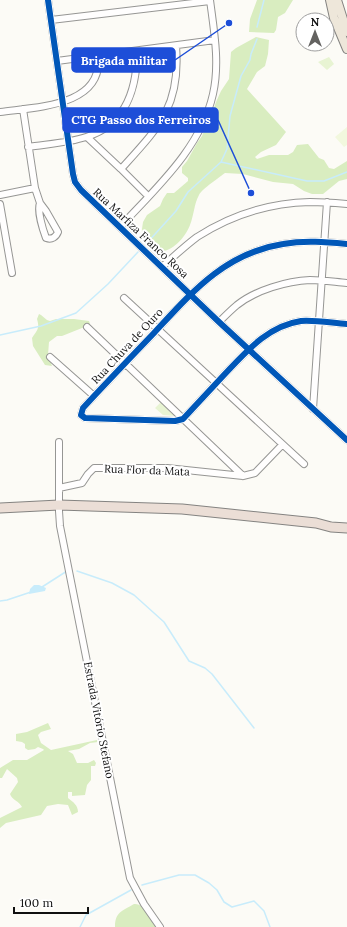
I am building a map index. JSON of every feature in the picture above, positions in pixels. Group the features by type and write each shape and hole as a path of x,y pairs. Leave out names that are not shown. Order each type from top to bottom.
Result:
{"highway":[{"path":"0,508 59,505 182,509 316,523 331,527 347,528"},
{"path":"316,523 347,523"}],"main road":[{"path":"330,0 334,18 347,49"},
{"path":"337,0 347,32"}],"street":[{"name":"Rua Marfiza Franco Rosa","path":"48,0 62,103 75,182 81,190 219,322 347,440"},
{"path":"51,20 210,0 215,40 215,70 213,94 204,122 188,150 120,226"},
{"path":"56,61 215,40"},
{"path":"121,169 154,132 171,101 177,73 176,46"},
{"path":"28,148 86,137 100,131 110,123 120,114 128,102 136,78 137,51"},
{"path":"0,112 62,103 80,95 91,84 95,77 98,68 98,56"},
{"path":"22,109 35,188 40,203 58,232 55,237 46,238 44,234 38,207 40,203"},
{"path":"86,137 148,196"},
{"path":"0,195 35,188"},
{"path":"162,267 197,238 228,221 255,210 274,205 311,202 347,204"},
{"path":"313,409 327,202"},
{"path":"0,204 12,273"},
{"name":"Rua Chuva de Ouro","path":"183,419 85,418 81,415 83,408 94,396 191,294 213,274 258,250 283,244 310,241 347,244"},
{"path":"219,322 237,304 273,287 296,281 347,283"},
{"path":"124,298 304,464"},
{"path":"183,419 248,349 277,328 301,321 347,324"},
{"path":"87,327 244,476 255,473 282,444"},
{"path":"50,357 94,396"},
{"name":"Estrada Vitório Stefano","path":"59,442 59,505 62,533 130,878 144,904 160,927"},
{"name":"Rua Flor da Mata","path":"59,488 82,483 94,468 167,468 244,476"}],"green space":[{"path":"257,0 293,0 285,13 278,17 276,30 274,33 249,32 250,19"},
{"path":"256,37 269,40 268,54 265,66 257,72 247,89 286,132 276,145 261,152 255,157 257,159 269,155 288,155 293,152 297,145 308,144 319,158 324,160 329,168 334,169 347,161 347,179 339,181 323,194 312,194 293,184 273,182 243,174 225,173 207,186 199,195 190,225 182,239 169,249 159,252 144,239 142,229 143,222 147,215 160,206 167,193 174,193 188,181 188,178 182,173 182,167 202,136 221,91 229,79 231,52"},
{"path":"329,57 334,64 327,70 318,62"},
{"path":"347,127 347,145 344,147 335,137"},
{"path":"39,314 50,321 56,319 74,319 89,321 90,324 62,336 57,336 49,342 48,355 52,366 45,365 33,346 32,338 38,329 37,319"},
{"path":"161,402 176,416 163,415 155,408"},
{"path":"48,723 51,729 41,732 38,735 41,743 51,750 97,740 98,742 90,743 79,749 68,751 73,754 77,763 88,763 94,760 96,763 95,766 91,766 91,780 87,785 85,795 72,796 72,792 68,792 68,798 76,806 78,812 72,815 68,805 58,804 47,806 41,815 6,823 0,828 0,818 22,807 12,798 10,794 18,782 17,778 7,769 2,778 0,778 0,768 13,760 27,760 44,750 38,747 28,750 25,748 25,744 16,741 16,734 27,732"},
{"path":"134,904 138,904 144,908 156,927 115,927 116,918 120,912"}],"water":[{"path":"34,585 39,585 46,588 45,591 29,594 30,589"}],"waterway":[{"path":"257,27 264,0"},
{"path":"146,244 176,211 188,192 221,162 227,149 230,116 241,76 250,60 257,39"},
{"path":"221,162 307,181 324,181 347,172"},
{"path":"0,335 41,326 76,313 108,284 138,252"},
{"path":"42,587 67,571"},
{"path":"77,571 112,583 134,595 164,622 189,661 205,668 212,674 254,728"},
{"path":"0,601 31,592"},
{"path":"142,885 179,875 195,875 209,883 217,890 224,902 232,907 254,901 264,911 270,927"},
{"path":"80,927 86,915 131,890"}],"cycle path":[{"path":"48,0 75,182 81,190 219,322 347,440"},
{"path":"347,244 323,242 283,244 262,249 227,265 211,276 182,303 83,408 81,415 85,418 175,421 183,419 248,350 278,328 301,321 347,324"}],"place":[{"name":"Brigada militar","path":"229,23"},
{"name":"CTG Passo dos Ferreiros","path":"251,193"}]}
